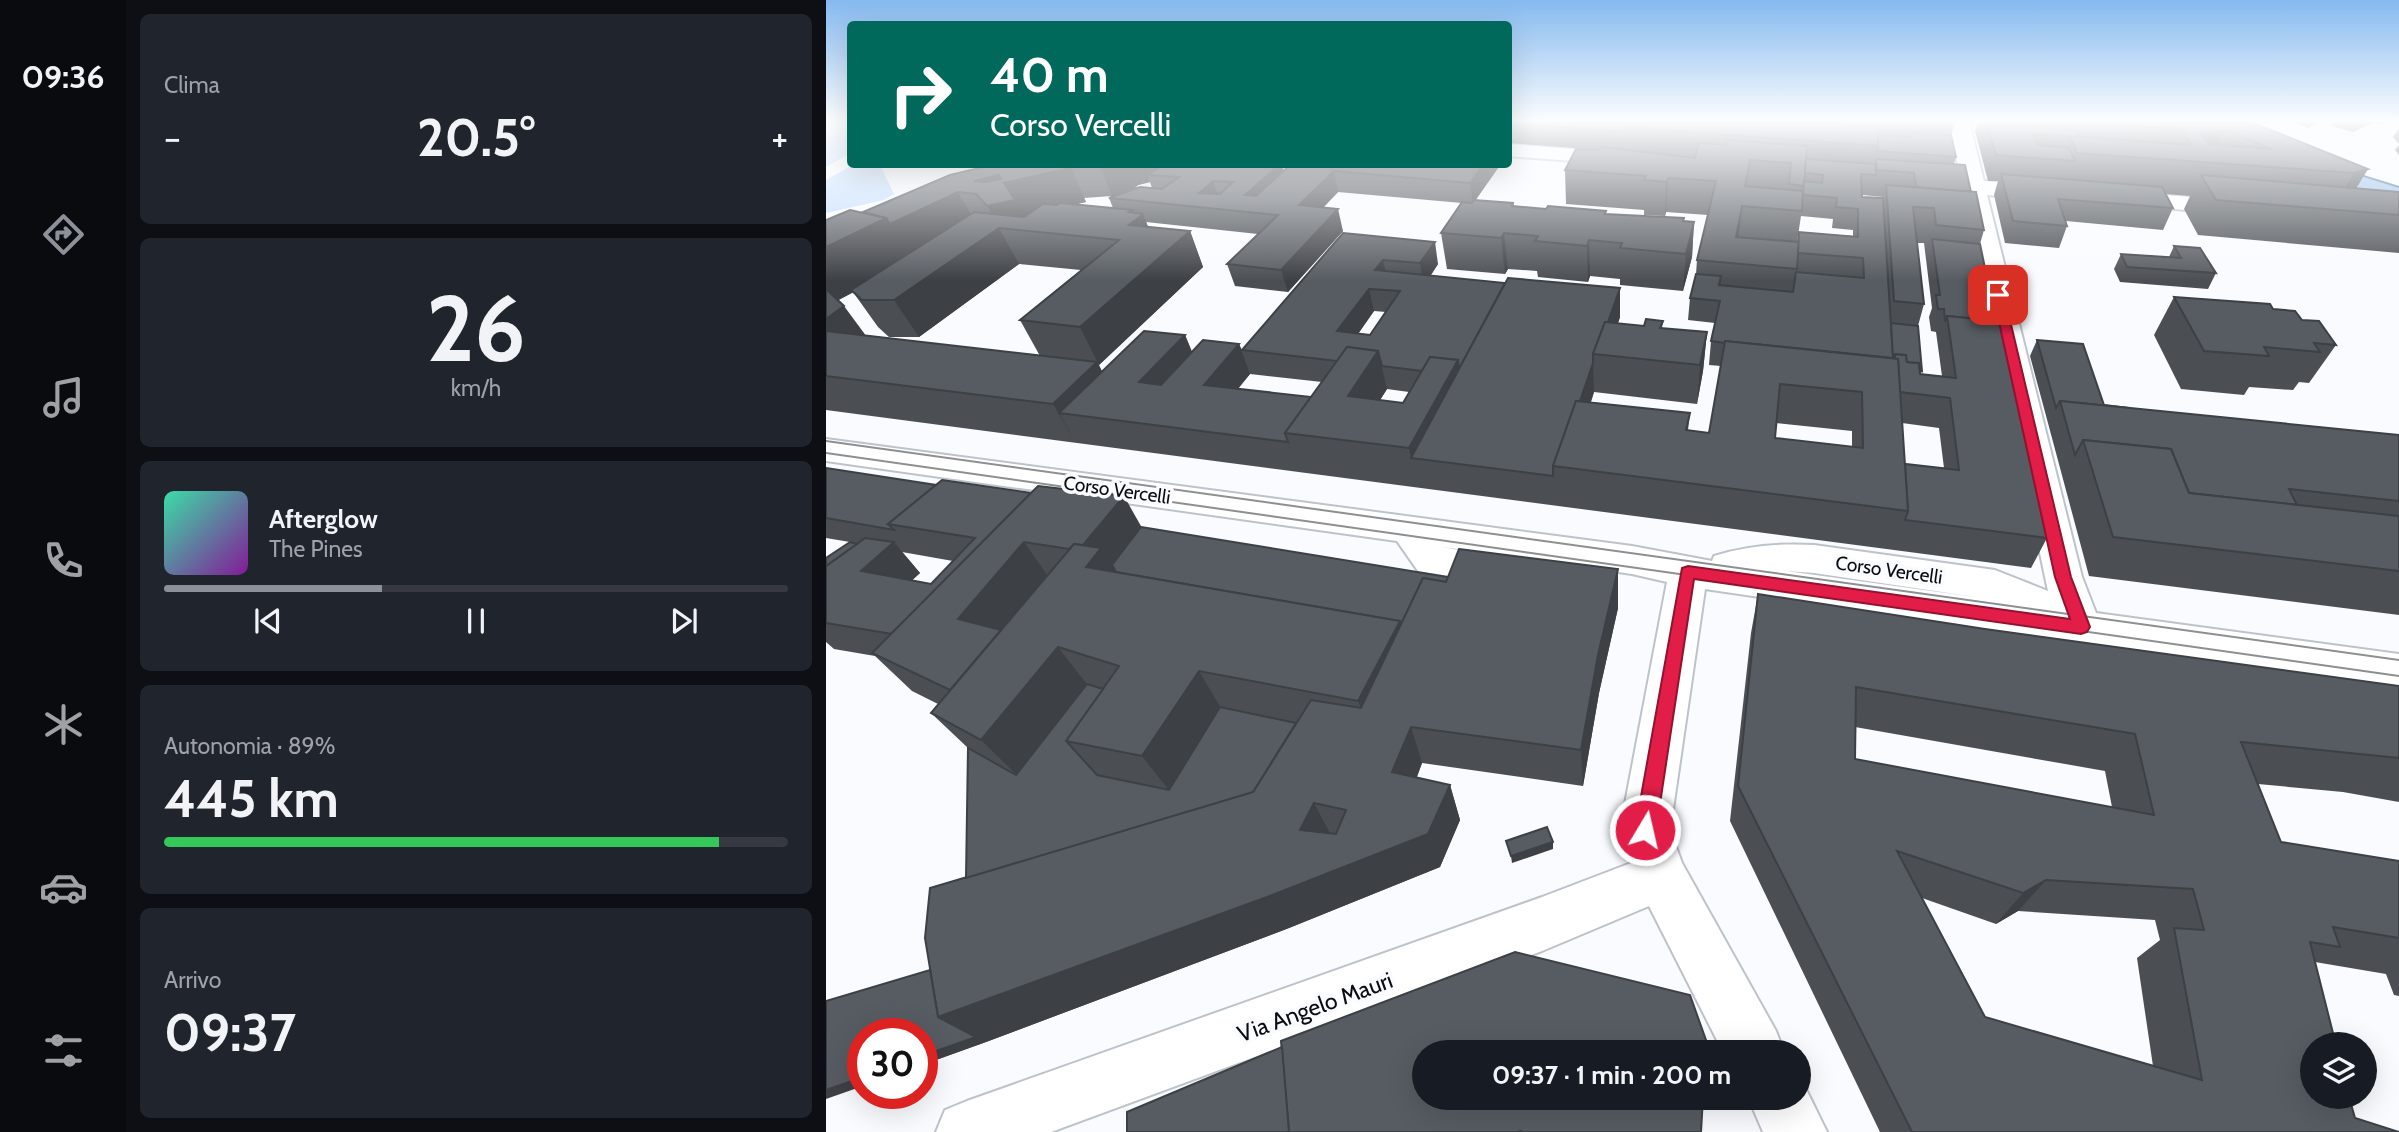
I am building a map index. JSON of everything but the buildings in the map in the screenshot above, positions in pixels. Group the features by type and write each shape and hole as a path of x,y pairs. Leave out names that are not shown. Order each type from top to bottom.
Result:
{"main road":[{"path":"2336,175 2399,195"},
{"path":"2349,175 2399,187"}],"street":[{"path":"1970,175 2063,577 2081,627"},
{"path":"2315,175 2399,209"},
{"path":"1898,181 2063,194"},
{"path":"2091,196 2257,209"},
{"name":"Corso Vercelli","path":"826,450 1408,529 1432,561 1608,586 1688,572 2399,672"},
{"path":"1688,572 1645,830 1661,876 1749,1040"},
{"name":"Via Angelo Mauri","path":"967,1132 1542,924 1661,876"},
{"path":"1785,1110 1796,1132"}],"shaded area":[{"path":"835,175 885,175 894,194 884,200 826,213 826,180"}],"tram line":[{"path":"826,441 2399,660"},
{"path":"826,453 2399,676"}],"route":[{"path":"1645,830 1679,613 1688,572 2081,627 2063,577 1998,295"}]}
